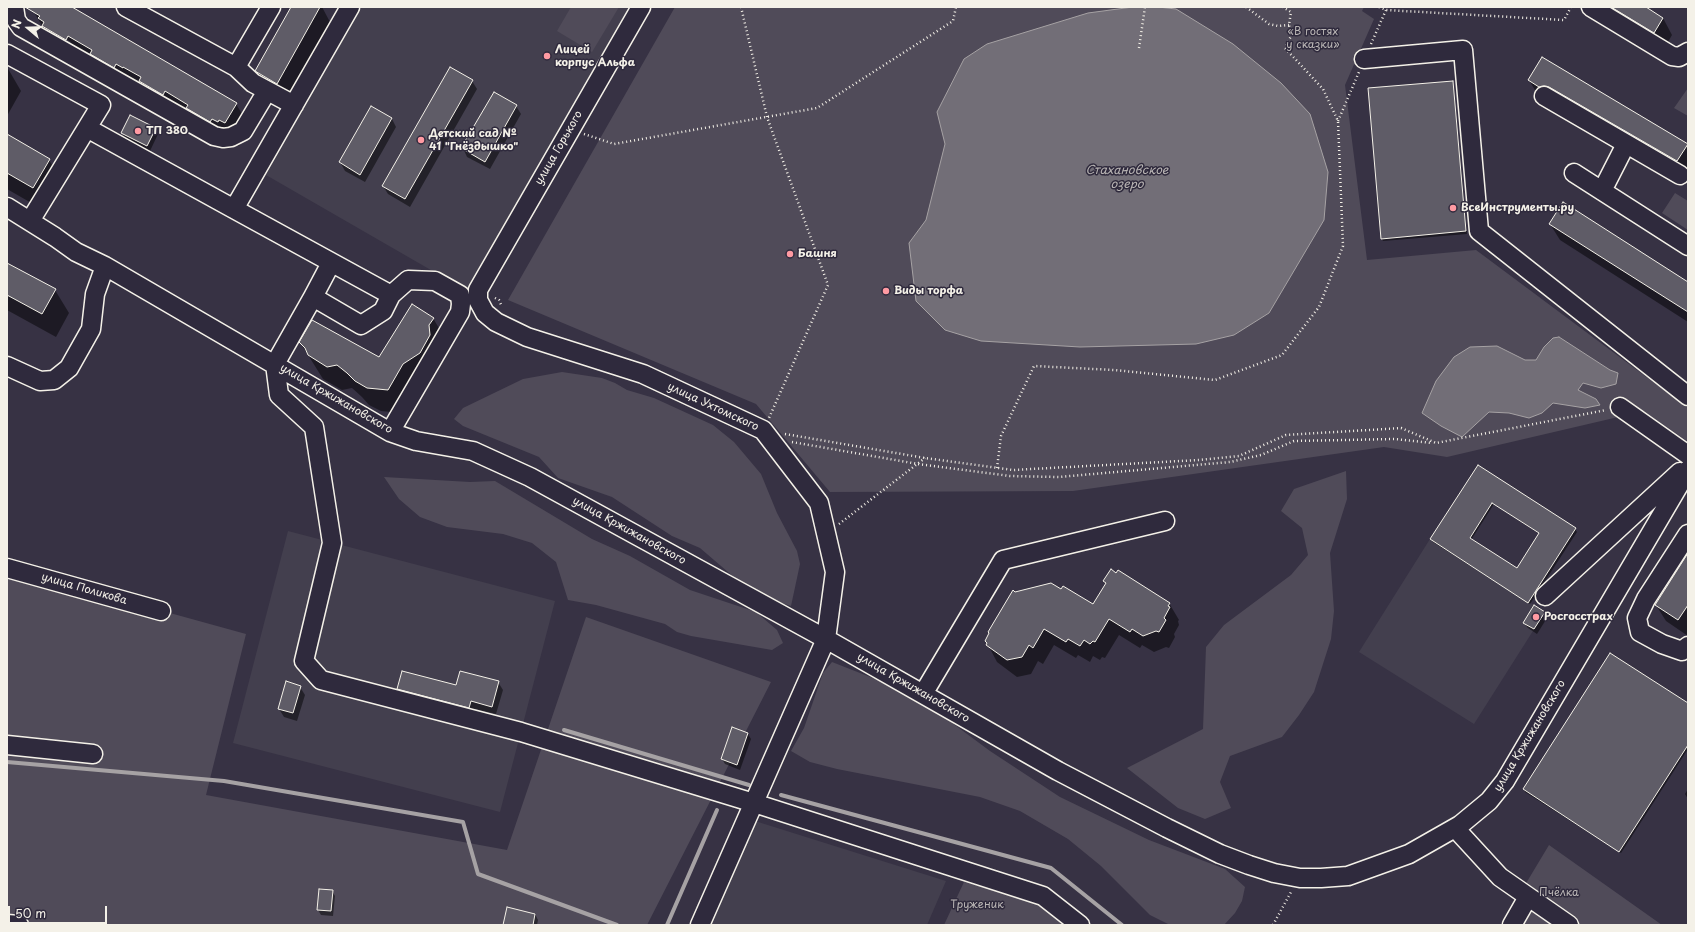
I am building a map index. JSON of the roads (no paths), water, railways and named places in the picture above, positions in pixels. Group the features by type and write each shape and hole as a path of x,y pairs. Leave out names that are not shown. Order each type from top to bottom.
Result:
{"street":[{"path":"14,7 16,20 21,27 214,136 223,138 231,137 243,131 267,91"},
{"path":"126,7 236,67 253,83 294,105"},
{"path":"236,67 271,7"},
{"path":"234,209 350,7"},
{"name":"улица Горького","path":"478,295 570,130 641,7"},
{"path":"1591,7 1672,56 1679,57 1688,52"},
{"path":"1364,59 1463,50 1479,231 1688,396"},
{"path":"7,54 101,105 30,221"},
{"path":"1544,96 1680,175"},
{"path":"87,128 391,295"},
{"path":"1602,191 1626,144"},
{"path":"1574,173 1688,246"},
{"name":"улица Кржижановского","path":"7,207 55,236 76,252 105,266 390,432 416,441 473,451 530,477 826,639 1058,771 1188,838 1249,865 1274,873 1300,878 1348,876 1409,854 1455,828 1489,802 1505,781 1688,470"},
{"path":"331,263 275,364 279,395 314,427 332,543 304,661 321,680 521,732 1043,896 1080,925"},
{"path":"7,366 40,381 54,380 69,368 91,329 95,294 105,266"},
{"path":"313,297 361,325 383,311 391,295 408,280 436,281 460,295 460,312 390,432"},
{"name":"улица Ухтомского","path":"478,295 485,313 490,318 527,337 643,374 767,434 819,503 835,572 826,639 700,925"},
{"path":"1620,407 1688,455"},
{"path":"1545,596 1688,465"},
{"path":"923,694 1003,560 1164,521"},
{"path":"1688,534 1646,599 1637,618 1640,632 1662,644 1682,651 1688,646"},
{"name":"улица Поликова","path":"7,568 161,611"},
{"path":"7,745 93,754"},
{"path":"1455,828 1500,877 1569,925"},
{"path":"1512,925 1528,897"},
{"path":"7,924 19,925"}],"water":[{"name":"Стахановское озеро","path":"1133,7 1176,9 1233,44 1281,83 1310,114 1328,172 1324,220 1269,313 1234,335 1196,344 1080,347 981,341 945,330 916,301 909,243 926,220 945,144 937,112 964,59 987,44 1088,13"},
{"path":"1559,337 1610,370 1618,373 1616,384 1601,388 1583,383 1578,390 1596,399 1600,405 1585,408 1553,403 1542,413 1529,418 1509,413 1489,412 1462,437 1441,426 1422,413 1436,381 1454,357 1470,347 1497,346 1525,360 1536,360 1544,347 1553,338"}],"waterway":[{"path":"564,730 749,785"},
{"path":"7,762 224,781 463,822 478,874 617,925"},
{"path":"781,795 1051,868 1122,925"},
{"path":"667,925 717,810"}],"place":[{"name":"Лицей корпус Альфа","path":"547,56"},
{"name":"ТП 380","path":"138,131"},
{"name":"Детский сад № 41 \"Гнёздышко\"","path":"421,140"},
{"name":"ВсеИнструменты.ру","path":"1453,208"},
{"name":"Башня","path":"790,254"},
{"name":"Виды торфа","path":"886,291"},
{"name":"Росгосстрах","path":"1536,617"}],"park label":[{"name":"«В гостях у сказки»","path":"1313,38"},
{"name":"Пчёлка","path":"1559,893"},
{"name":"Труженик","path":"977,905"}]}
